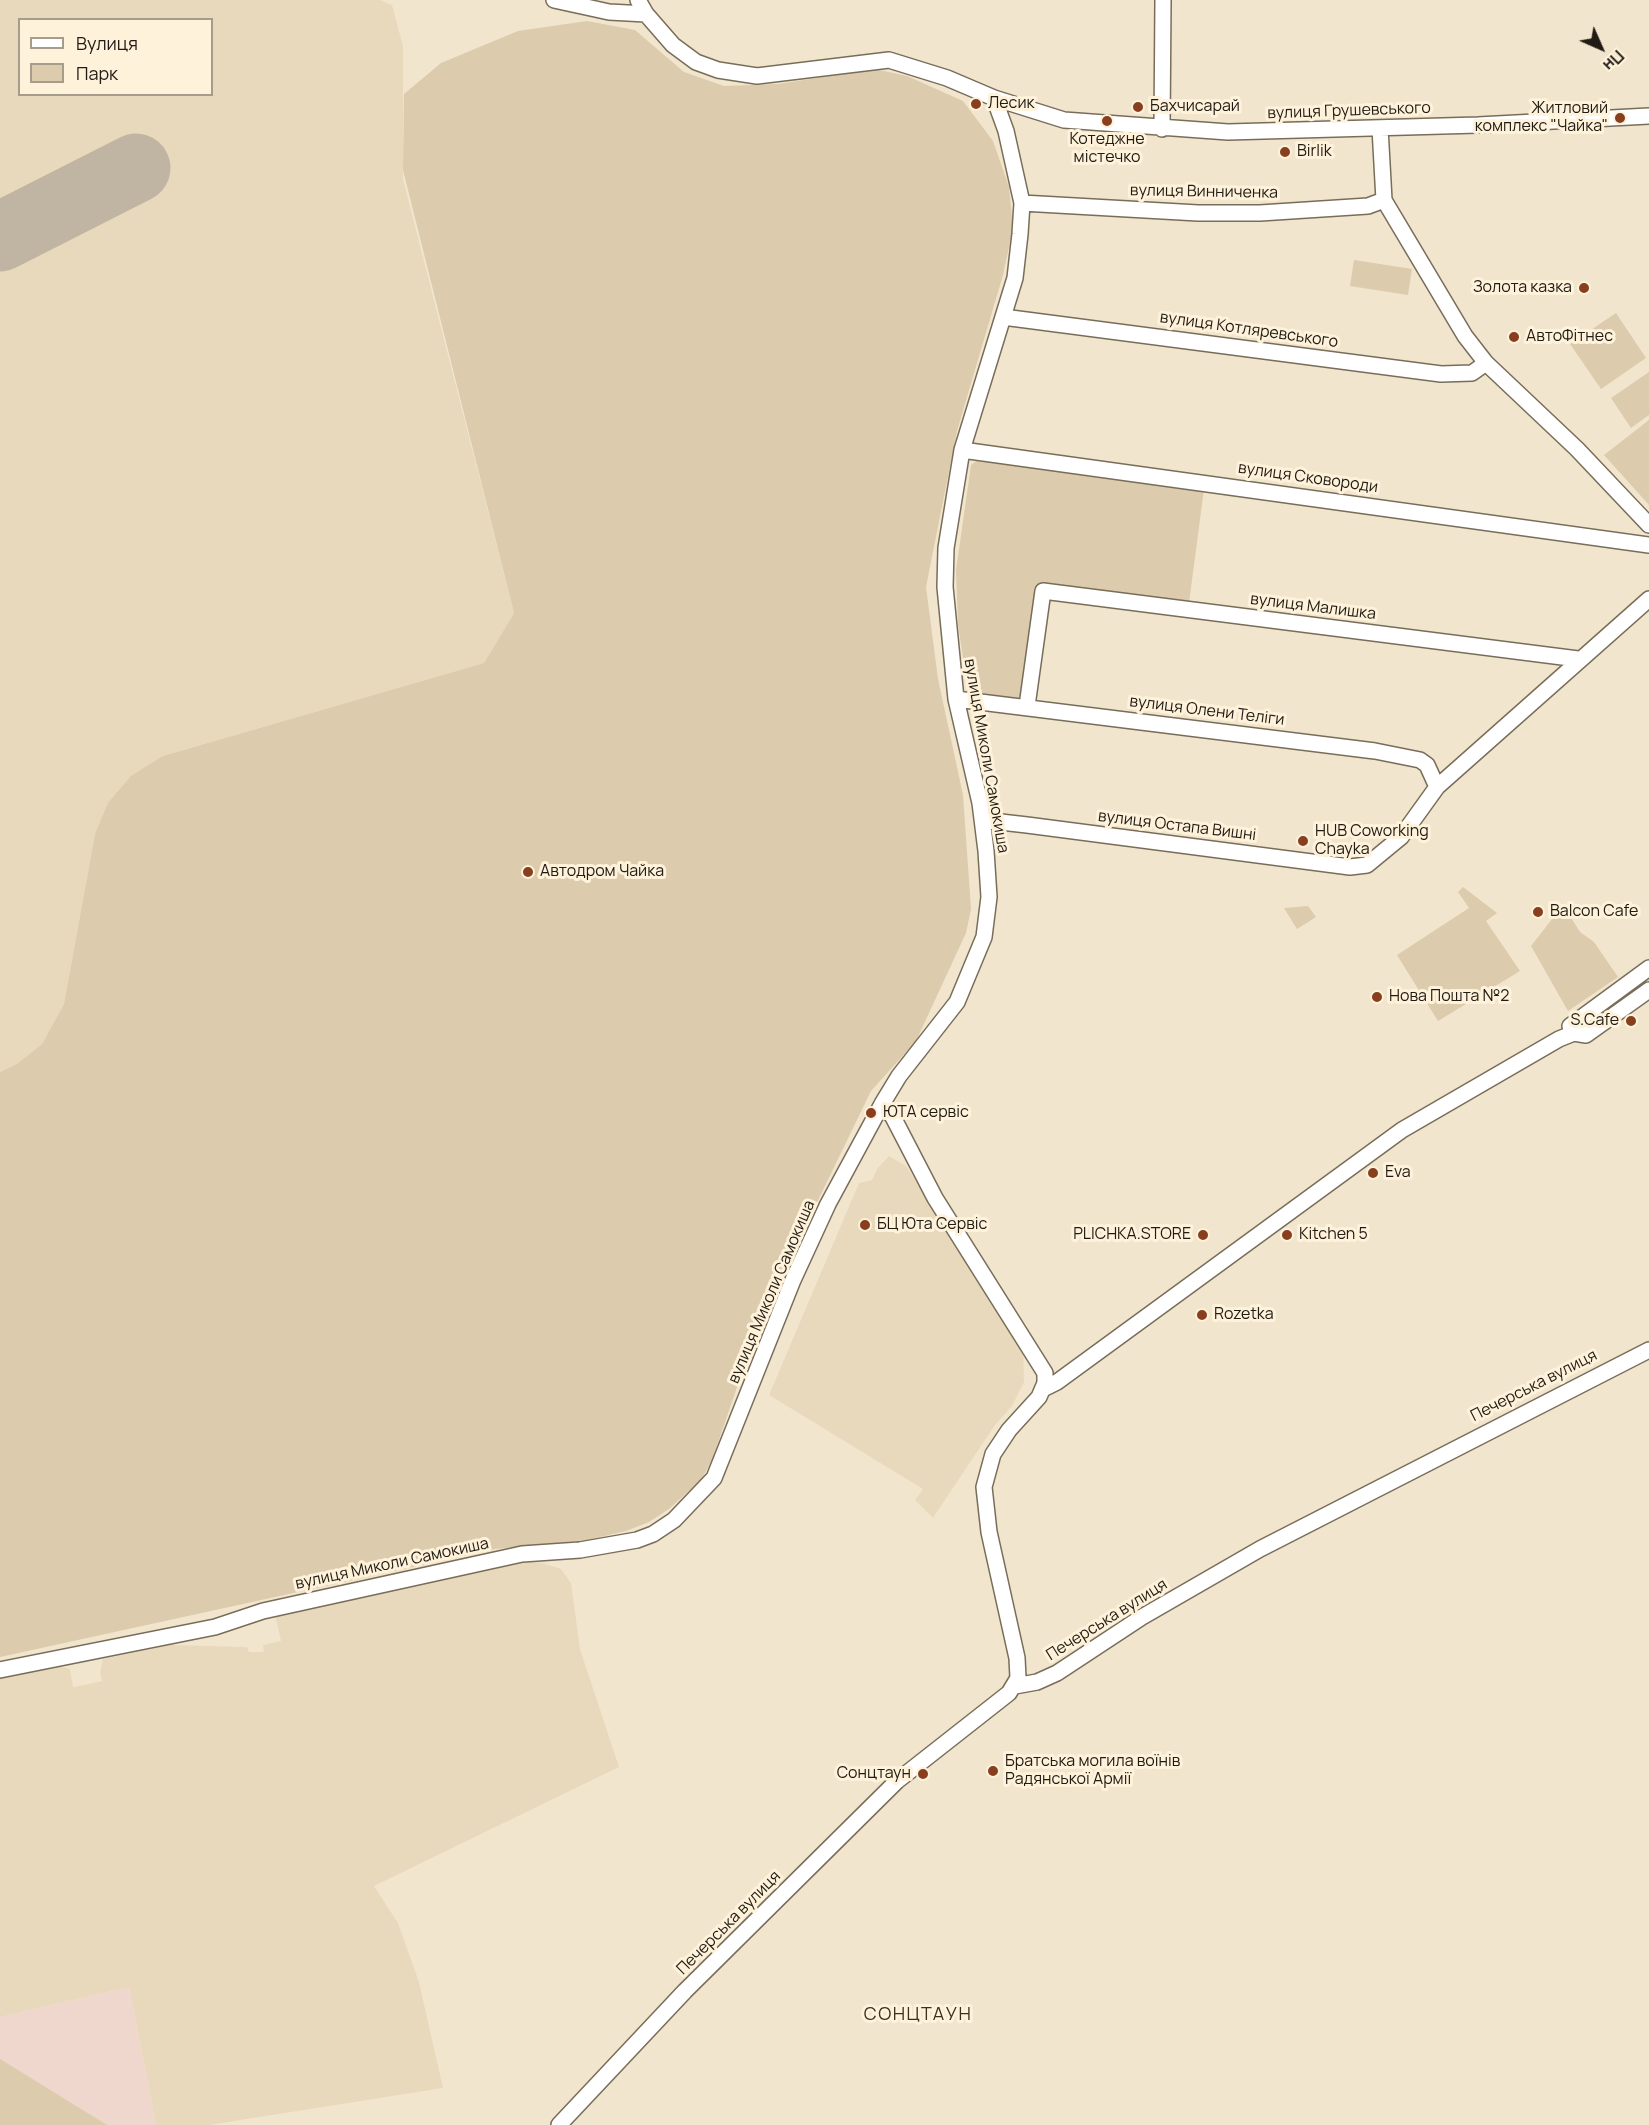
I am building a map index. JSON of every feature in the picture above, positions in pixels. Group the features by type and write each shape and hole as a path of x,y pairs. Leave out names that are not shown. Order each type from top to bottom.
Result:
{"street":[{"path":"554,0 609,12 646,14"},
{"name":"вулиця Грушевського","path":"638,0 646,14 673,45 696,62 741,75 788,74 889,60 947,78 994,98 1064,120 1162,129 1228,132 1649,116"},
{"path":"1162,129 1163,0"},
{"name":"вулиця Миколи Самокиша","path":"0,1670 215,1627 263,1611 522,1554 615,1545 664,1528 703,1493 721,1464 810,1243 882,1104 899,1076 957,1002 977,959 984,937 989,897 983,824 956,699 946,614 946,548 962,450 1015,278 1022,203 1006,131 994,98"},
{"path":"1380,128 1384,200 1465,336 1486,363 1577,449 1649,525"},
{"name":"вулиця Винниченка","path":"1022,203 1260,213 1368,206 1384,200"},
{"name":"вулиця Котляревського","path":"1003,316 1441,374 1472,373 1486,363"},
{"name":"вулиця Сковороди","path":"962,450 1649,545"},
{"name":"вулиця Малишка","path":"1027,706 1043,591 1578,659"},
{"path":"1437,787 1578,659 1649,599"},
{"name":"вулиця Олени Теліги","path":"956,699 1027,706 1411,757 1427,765 1437,787"},
{"name":"вулиця Остапа Вишні","path":"983,824 992,821 1027,825 1350,867 1367,865 1401,837 1437,787"},
{"path":"1574,1033 1570,1026 1649,968"},
{"path":"1015,1686 1018,1678 1017,1658 989,1532 984,1487 989,1464 1000,1443 1043,1389 1057,1382 1402,1130 1574,1033 1586,1035 1649,990"},
{"path":"882,1104 893,1117 935,1198 1035,1355 1045,1373 1043,1389"},
{"name":"Печерська вулиця","path":"559,2125 686,1991 897,1781 1015,1686 1037,1682 1057,1673 1142,1617 1260,1549 1649,1350"}],"shaded area":[{"path":"0,0 380,0 392,5 403,46 403,179 514,613 484,663 163,756 95,834 64,1004 42,1044 17,1064 0,1072"},
{"path":"889,1156 906,1166 1023,1344 1024,1382 1012,1406 995,1425 933,1518 915,1500 923,1489 769,1395 859,1183 872,1180 877,1169"},
{"path":"525,1561 561,1569 571,1583 580,1649 619,1767 374,1886 398,1923 419,1982 443,2088 209,2125 156,2125 129,1987 0,2017 0,1678 58,1666 70,1669 73,1687 84,1685 102,1681 100,1673 103,1659 170,1645 247,1647 249,1652 264,1652 263,1645 281,1641 275,1614"},
{"path":"129,1987 156,2125 0,2125 0,2017"}],"green space":[{"name":"Автодром Чайка","path":"587,21 635,30 684,72 724,86 778,84 875,69 907,76 963,101 993,141 1009,187 1013,228 1003,275 957,431 926,587 938,679 963,795 971,909 966,933 916,1041 871,1091 760,1320 712,1460 701,1480 669,1509 649,1522 626,1531 587,1540 495,1549 0,1657 0,1072 17,1064 42,1044 64,1004 95,834 108,803 131,776 163,756 484,663 514,613 403,170 404,94 441,63 518,31"},
{"path":"1354,260 1412,269 1408,295 1350,286"},
{"path":"1616,313 1646,358 1601,389 1570,344"},
{"path":"1649,372 1649,415 1631,428 1611,398"},
{"path":"1649,420 1649,505 1604,455"},
{"path":"979,459 1204,489 1189,603 1039,586 1024,697 1018,702 971,694 967,685 958,624 956,570 971,465"},
{"path":"1463,887 1497,913 1486,921 1520,971 1438,1021 1397,955 1469,908 1458,892"},
{"path":"1563,905 1580,932 1594,942 1618,977 1568,1011 1531,946"},
{"path":"1308,906 1316,917 1297,929 1284,908"},
{"path":"0,2059 107,2125 0,2125"}],"runway":[{"path":"0,237 136,168"}],"place":[{"name":"Лесик","path":"976,104"},
{"name":"Бахчисарай","path":"1138,107"},
{"name":"Житловий комплекс \"Чайка\"","path":"1620,118"},
{"name":"Котеджне містечко","path":"1107,121"},
{"name":"Birlik","path":"1285,152"},
{"name":"Золота казка","path":"1584,288"},
{"name":"АвтоФітнес","path":"1514,337"},
{"name":"HUB Coworking Chayka","path":"1303,841"},
{"name":"Автодром Чайка","path":"528,872"},
{"name":"Balcon Cafe","path":"1538,912"},
{"name":"Нова Пошта №2","path":"1377,997"},
{"name":"S.Cafe","path":"1631,1021"},
{"name":"ЮТА сервіс","path":"871,1113"},
{"name":"Eva","path":"1373,1173"},
{"name":"БЦ Юта Сервіс","path":"865,1225"},
{"name":"PLICHKA.STORE","path":"1203,1235"},
{"name":"Kitchen 5","path":"1287,1235"},
{"name":"Rozetka","path":"1202,1315"},
{"name":"Братська могила воїнів Радянської Армії","path":"993,1771"},
{"name":"Сонцтаун","path":"923,1774"}],"district":[{"name":"СОНЦТАУН","path":"918,2015"}]}
